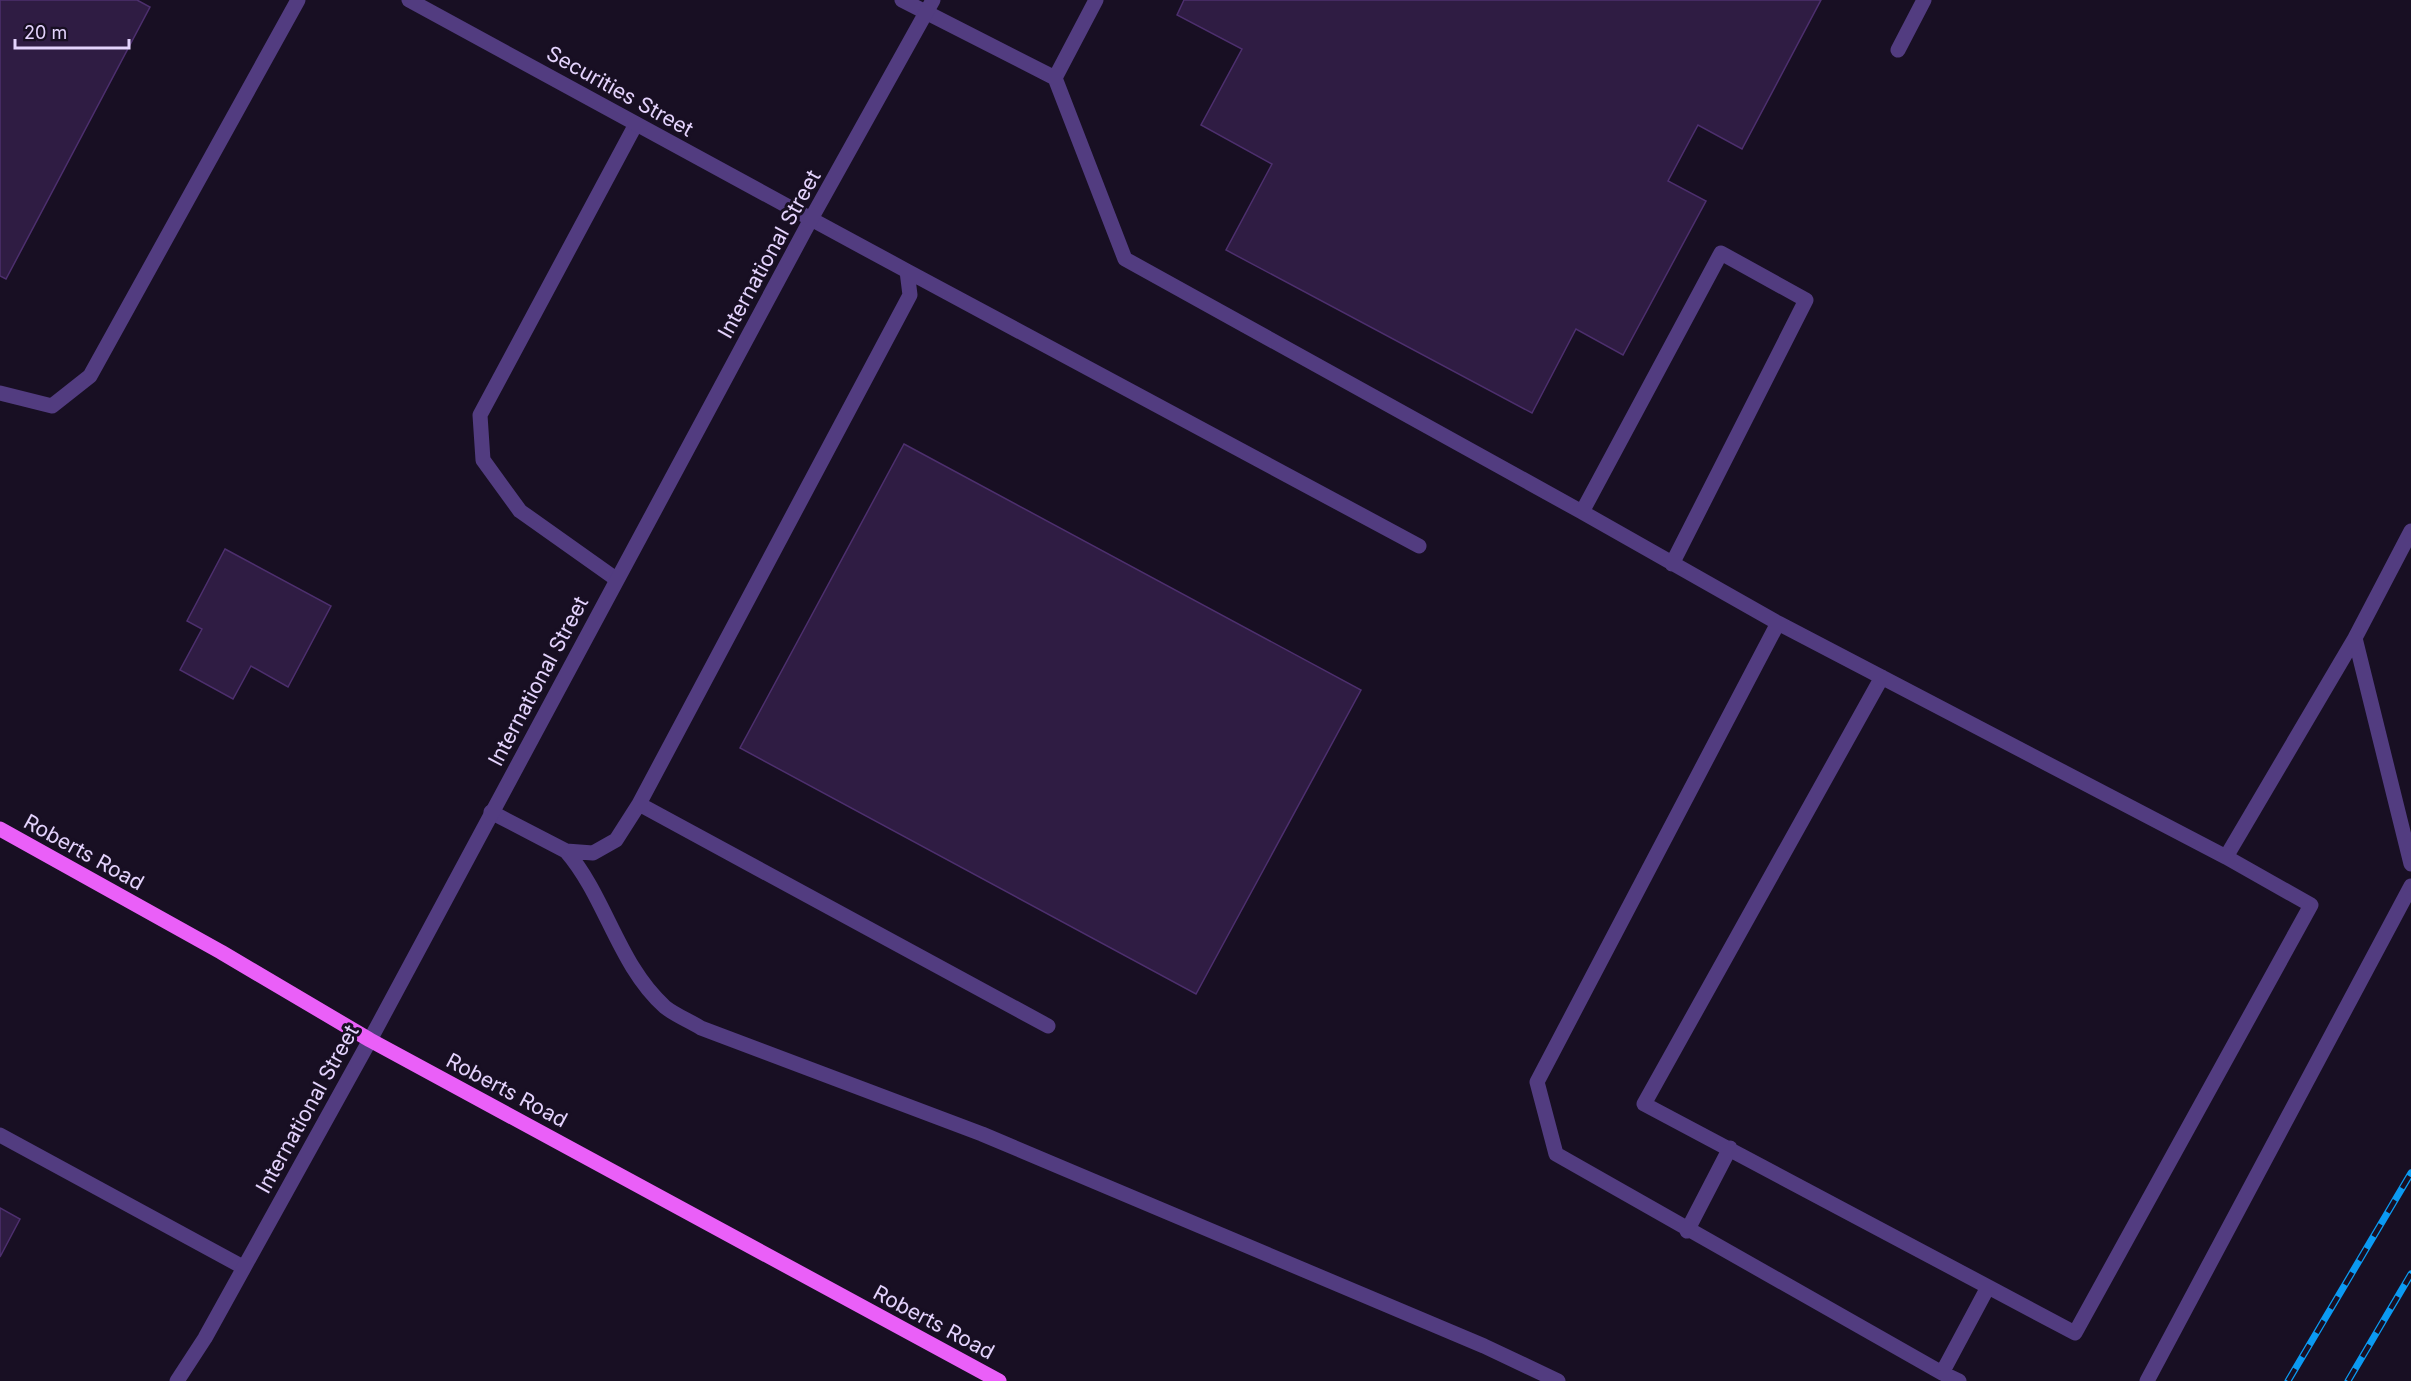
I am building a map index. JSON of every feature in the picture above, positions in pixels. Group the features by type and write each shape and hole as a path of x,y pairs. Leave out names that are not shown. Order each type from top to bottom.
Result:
{"main road":[{"name":"Roberts Road","path":"0,829 221,952 370,1040 999,1381"}],"street":[{"path":"0,393 52,406 90,376 298,0"},
{"name":"Securities Street","path":"409,0 1419,546"},
{"path":"902,0 929,7 1055,78 1125,259 1778,623 1882,677 2226,857 2311,905 2075,1332 1644,1104 1882,677"},
{"path":"1055,78 1096,0"},
{"path":"1898,50 1924,0"},
{"name":"International Street","path":"177,1381 205,1338 370,1040 616,579 929,7"},
{"path":"616,579 520,511 483,460 480,415 636,124"},
{"path":"1582,512 1721,254 1806,300 1672,564"},
{"path":"491,812 566,850 593,853 616,840 639,804 910,295 907,271"},
{"path":"2226,857 2355,638 2411,531"},
{"path":"1778,623 1538,1082 1556,1154 1687,1231 1959,1381"},
{"path":"2355,638 2411,864"},
{"path":"639,804 1048,1026"},
{"path":"566,850 583,870 638,975 666,1007 701,1028 982,1134 1484,1346 1558,1381"},
{"path":"2147,1381 2411,886"},
{"path":"0,1135 243,1267"},
{"path":"1687,1231 1730,1148"},
{"path":"1941,1373 1989,1287"}],"building":[{"path":"0,0 137,0 150,7 6,279 0,276"},
{"path":"1184,0 1821,0 1742,149 1698,125 1668,181 1706,201 1623,355 1576,329 1532,413 1226,250 1272,164 1201,125 1242,49 1177,15"},
{"path":"904,444 1361,690 1196,994 740,748"},
{"path":"225,549 331,606 288,687 251,666 233,699 180,670 202,629 187,621"},
{"path":"0,1208 20,1219 0,1257"}],"railway":[{"path":"2288,1381 2411,1173"},
{"path":"2348,1381 2411,1274"}]}
